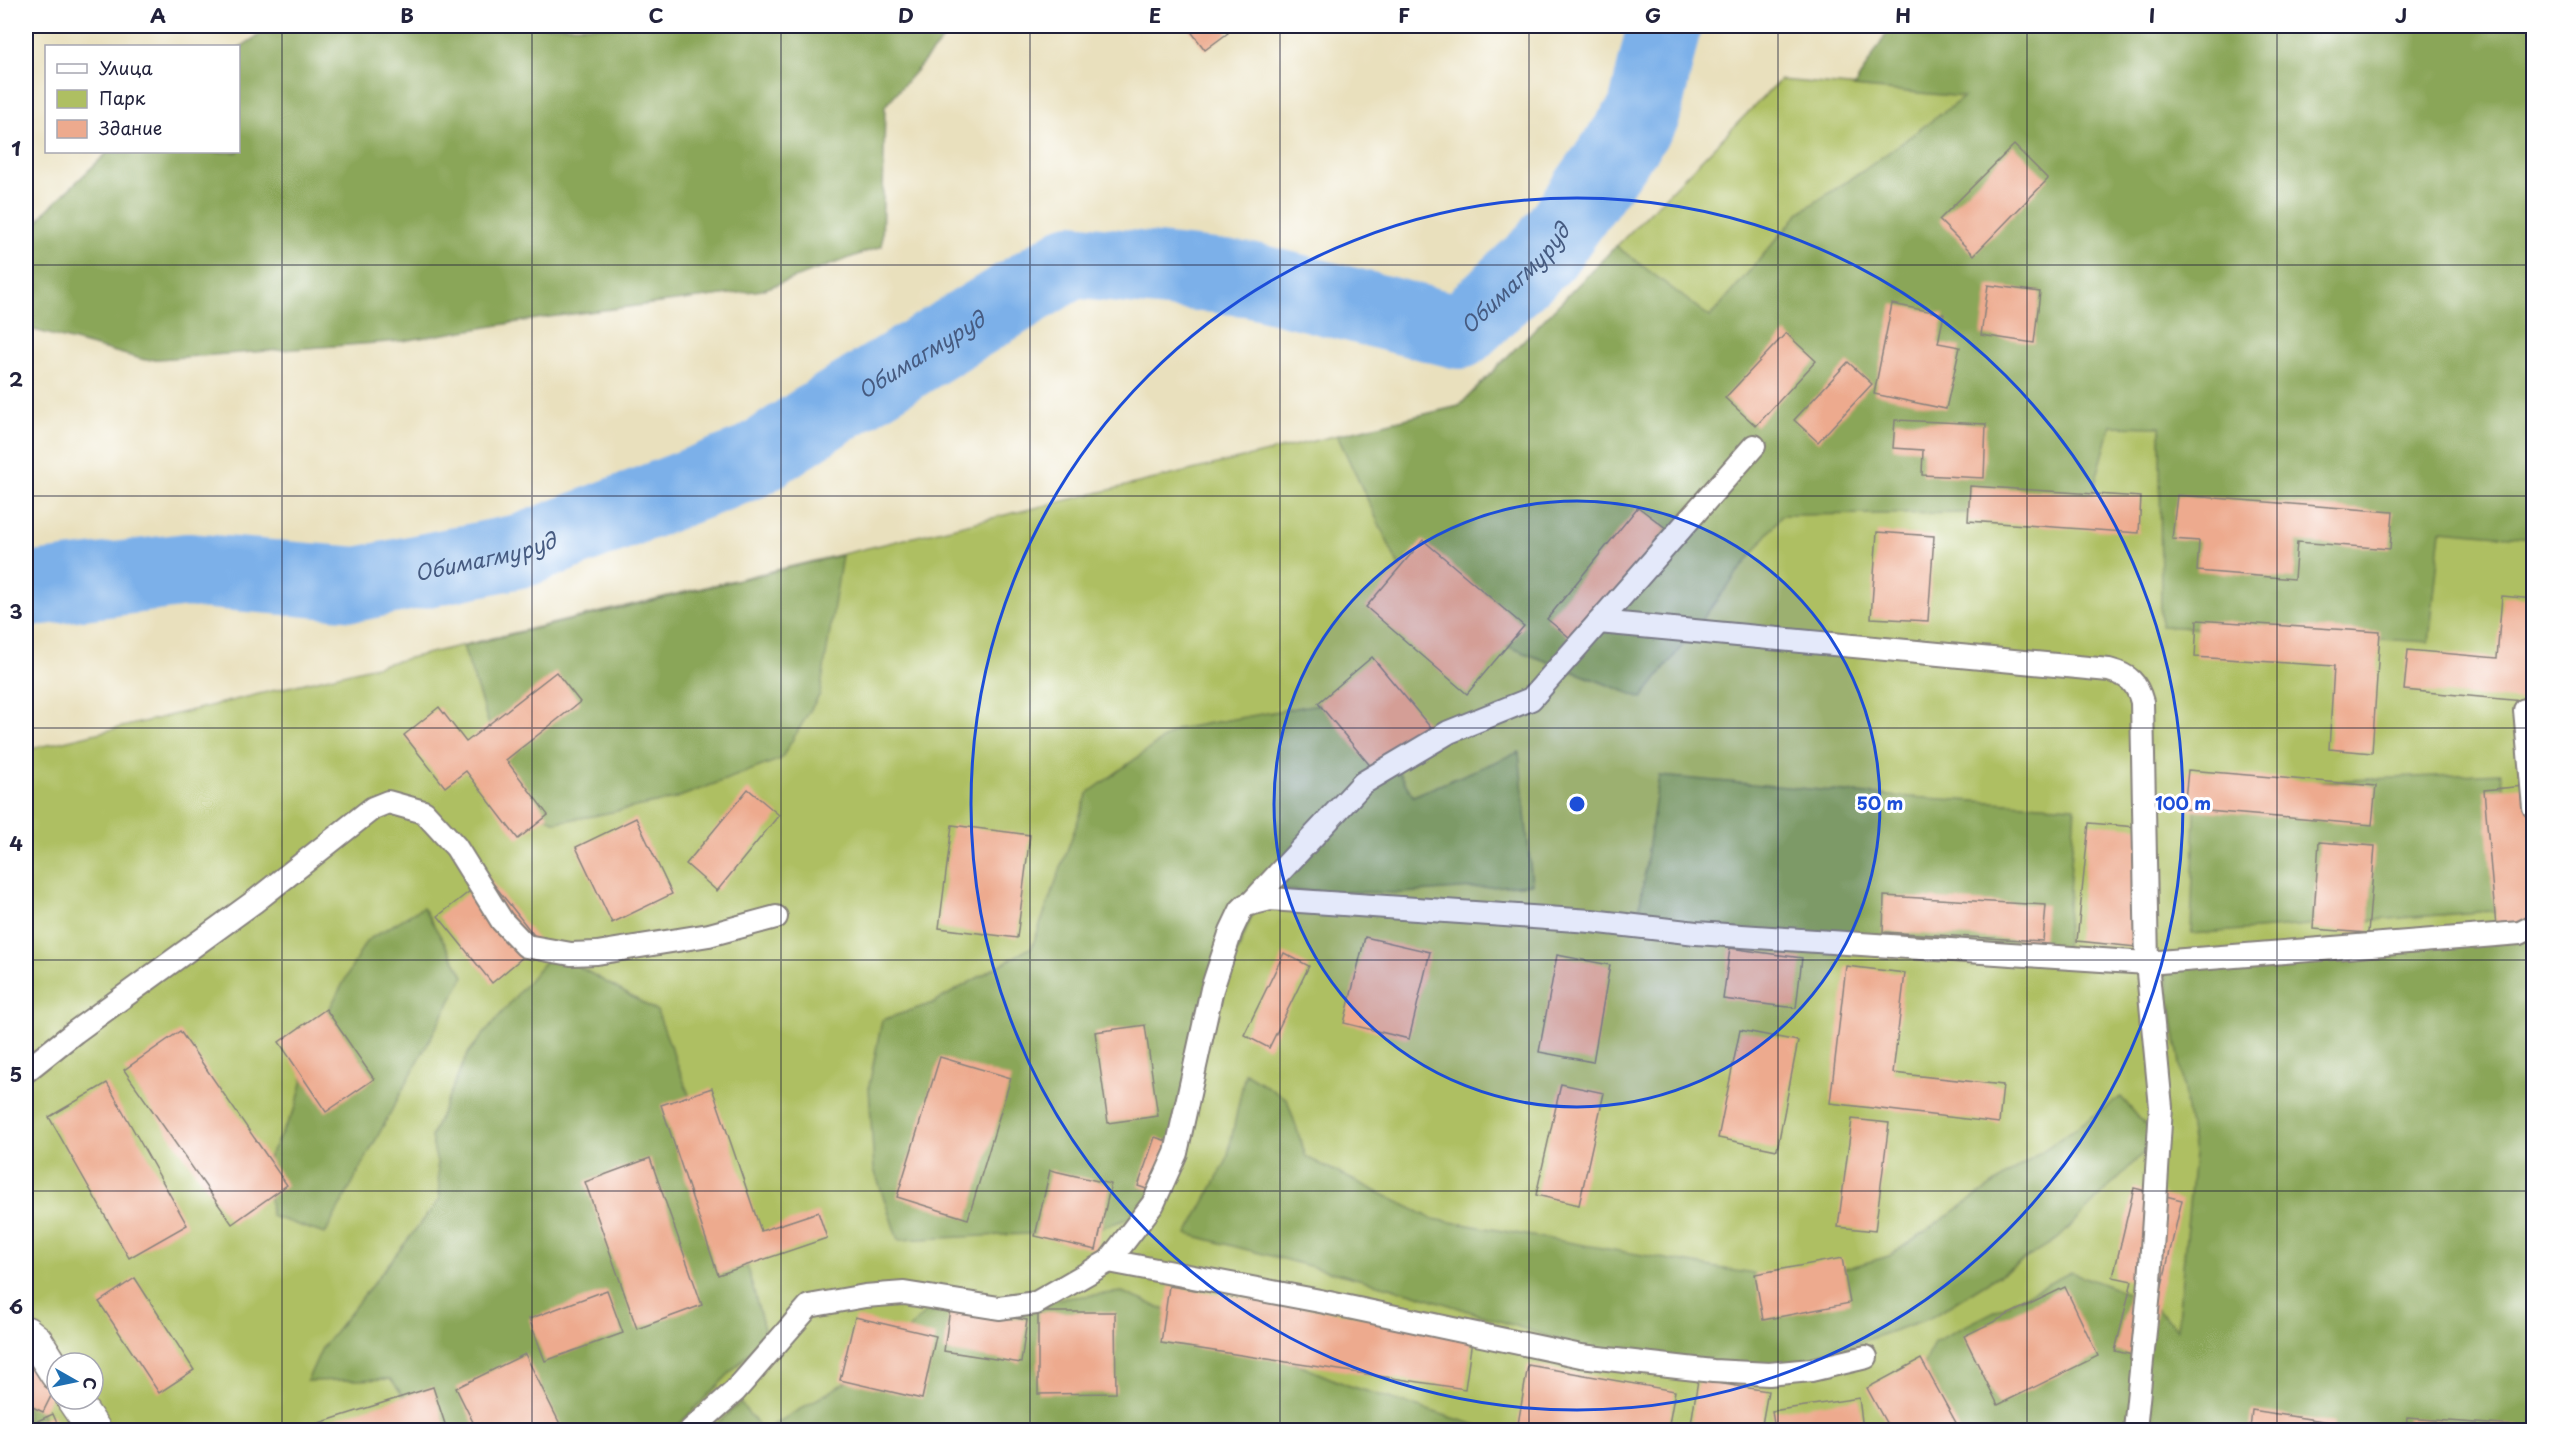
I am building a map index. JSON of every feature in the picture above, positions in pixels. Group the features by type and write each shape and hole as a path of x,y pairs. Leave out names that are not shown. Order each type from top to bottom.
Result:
{"street":[{"path":"26,1332 36,1341 45,1355"},
{"path":"81,1411 94,1431"}],"lane":[{"path":"691,1431 735,1390 809,1306 865,1296 904,1293 999,1308 1036,1303 1109,1261 1153,1204 1176,1153 1212,989 1241,910 1252,902 1363,783 1449,732 1531,699 1754,446"},
{"path":"1599,622 2125,674 2139,690 2142,702 2148,963 2161,1107 2150,1281 2135,1431"},
{"path":"2525,710 2534,807"},
{"path":"26,1071 75,1032 255,902 373,808 388,802 424,812 456,847 502,921 526,946 571,954 597,953 709,935 776,917"},
{"path":"1252,902 1270,899 1591,921 1696,933 2148,963 2520,933 2534,926"},
{"path":"1109,1261 1320,1301 1581,1356 1713,1371 1769,1374 1811,1371 1866,1357"}],"green space":[{"path":"273,26 955,26 885,106 882,246 762,290 549,317 402,341 145,360 26,328 26,237 47,210 107,153 240,153 240,47"},
{"path":"1891,26 2533,26 2533,538 2441,530 2429,642 2161,626 2160,427 2111,426 2087,512 1782,515 1642,698 1421,613 1337,435 1459,406 1616,246 1710,317 1800,212 1863,171 1964,97 1854,87"},
{"path":"1780,80 2135,111 2533,433 2533,1430 26,1430 26,750 1459,406"},
{"path":"842,555 820,694 781,759 674,799 593,816 556,822 515,804 463,646"},
{"path":"1353,698 1413,796 1519,752 1532,884 1401,893 1262,890 1203,1039 1156,1210 1090,1231 898,1240 874,1169 869,1086 882,1020 933,1003 1032,947 1088,793 1177,729"},
{"path":"2501,773 2531,908 2191,934 2196,787"},
{"path":"1659,776 1891,796 2075,807 2065,951 1637,925"},
{"path":"423,907 464,976 325,1234 271,1216 268,1158 296,1107 313,1039 366,941"},
{"path":"2533,937 2533,1430 1898,1430 1934,1342 2071,1272 2148,1301 2177,1329 2194,1154 2163,956"},
{"path":"553,952 657,1011 729,1200 766,1336 674,1430 428,1430 391,1379 307,1381 322,1348 440,1199 437,1163 431,1137 468,1053"},
{"path":"1245,1073 1287,1099 1306,1157 1433,1219 1800,1282 1889,1256 2121,1097 2157,1139 2059,1238 1930,1318 1788,1367 1619,1359 1412,1293 1187,1234 1227,1160"},
{"path":"1122,1292 1347,1385 1492,1430 765,1430 878,1363 924,1313"},
{"path":"26,1372 38,1377 44,1430 26,1430"},
{"path":"740,1403 763,1430 710,1430"}],"building":[{"path":"1187,26 1222,26 1228,33 1205,50"},
{"path":"2014,145 2048,179 1974,255 1939,220"},
{"path":"1988,285 2040,292 2034,343 1981,335"},
{"path":"1892,304 1944,314 1938,343 1960,347 1946,409 1874,394"},
{"path":"1786,333 1816,361 1756,426 1725,398"},
{"path":"1848,362 1872,384 1818,442 1794,420"},
{"path":"1895,420 1986,424 1984,478 1922,475 1923,450 1893,448"},
{"path":"1970,486 2141,497 2139,533 1968,521"},
{"path":"2177,495 2393,512 2390,549 2297,542 2294,579 2197,571 2199,541 2172,539"},
{"path":"1638,507 1667,529 1575,642 1547,619"},
{"path":"1877,532 1934,536 1928,621 1871,618"},
{"path":"1423,540 1524,626 1467,694 1366,607"},
{"path":"2502,596 2534,599 2534,702 2404,690 2408,650 2497,658"},
{"path":"2197,620 2380,632 2372,753 2329,749 2334,666 2195,657"},
{"path":"1372,657 1431,728 1377,774 1318,703"},
{"path":"556,672 580,702 506,760 548,815 518,839 466,771 445,787 404,735 439,707 466,742"},
{"path":"2188,770 2376,786 2372,825 2184,809"},
{"path":"2534,785 2534,924 2496,927 2484,790"},
{"path":"748,789 779,815 717,891 686,864"},
{"path":"636,818 672,894 612,923 576,847"},
{"path":"2089,823 2148,828 2136,947 2077,941"},
{"path":"952,825 1030,835 1017,938 939,928"},
{"path":"2319,842 2375,846 2368,933 2313,929"},
{"path":"488,877 540,943 492,983 438,916"},
{"path":"1884,896 2046,905 2043,941 1883,932"},
{"path":"1365,937 1430,952 1409,1039 1344,1023"},
{"path":"1730,948 1802,958 1796,1008 1723,999"},
{"path":"1284,953 1309,966 1269,1048 1244,1035"},
{"path":"1557,955 1610,965 1593,1062 1539,1052"},
{"path":"1846,966 1905,973 1893,1073 2003,1085 1999,1123 1830,1103"},
{"path":"326,1009 374,1079 326,1112 279,1042"},
{"path":"1145,1025 1158,1116 1108,1123 1095,1032"},
{"path":"1740,1030 1798,1041 1777,1150 1718,1138"},
{"path":"180,1031 287,1185 232,1224 124,1070"},
{"path":"940,1057 1011,1078 968,1219 897,1197"},
{"path":"107,1083 187,1225 129,1258 49,1117"},
{"path":"1561,1084 1604,1093 1579,1205 1536,1195"},
{"path":"712,1088 761,1231 818,1212 827,1238 718,1275 661,1105"},
{"path":"1852,1119 1889,1123 1875,1231 1838,1227"},
{"path":"1155,1137 1187,1148 1169,1197 1138,1186"},
{"path":"650,1158 702,1305 637,1329 585,1182"},
{"path":"1050,1170 1111,1184 1096,1250 1035,1236"},
{"path":"2134,1188 2182,1200 2145,1358 2115,1351 2132,1281 2113,1277"},
{"path":"1842,1258 1850,1303 1763,1320 1755,1274"},
{"path":"135,1278 194,1370 159,1393 99,1302"},
{"path":"1169,1286 1473,1333 1465,1389 1161,1343"},
{"path":"2065,1287 2098,1356 1998,1405 1964,1336"},
{"path":"607,1290 623,1333 545,1361 529,1319"},
{"path":"950,1308 1027,1320 1021,1363 944,1351"},
{"path":"1038,1312 1115,1312 1116,1393 1038,1394"},
{"path":"855,1317 936,1336 922,1399 840,1380"},
{"path":"26,1349 45,1370 45,1408 43,1412 26,1404"},
{"path":"525,1354 563,1430 477,1430 456,1388"},
{"path":"1921,1359 1960,1430 1890,1430 1867,1388"},
{"path":"1528,1365 1675,1391 1668,1430 1517,1430"},
{"path":"1698,1380 1768,1391 1761,1430 1707,1430 1708,1426 1691,1424"},
{"path":"433,1387 446,1427 434,1430 297,1430"},
{"path":"1859,1398 1863,1429 1775,1430 1772,1411"},
{"path":"2252,1410 2335,1423 2334,1430 2250,1430"},
{"path":"53,1414 60,1430 26,1430 26,1426"},
{"path":"2407,1418 2517,1426 2517,1430 2406,1430"}],"waterway":[{"name":"Обимагмуруд","path":"26,590 187,570 358,584 524,550 752,462 835,407 1072,261 1253,280 1460,332 1544,253 1644,113 1664,26"}]}
